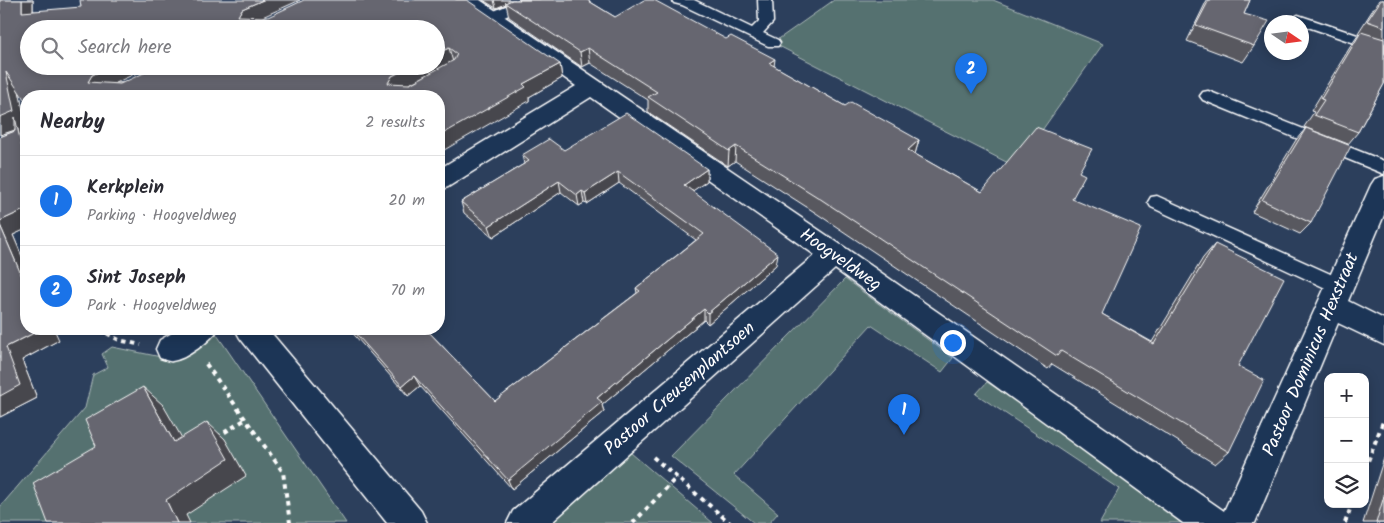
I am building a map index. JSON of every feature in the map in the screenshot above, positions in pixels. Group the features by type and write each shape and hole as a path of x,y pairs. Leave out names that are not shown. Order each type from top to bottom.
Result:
{"street":[{"name":"Hoogveldweg","path":"467,0 834,254 1212,523"},
{"path":"445,177 592,86"},
{"name":"Pastoor Dominicus Hexstraat","path":"1238,523 1384,185"},
{"name":"Pastoor Creusenplantsoen","path":"524,523 834,254"},
{"path":"1335,296 1384,332"},
{"path":"160,348 189,335"},
{"path":"255,335 409,523"}],"lane":[{"path":"492,17 532,0"},
{"path":"679,0 756,33 773,43"},
{"path":"756,33 766,22 765,0"},
{"path":"1309,23 1384,49"},
{"path":"1208,96 1384,168"},
{"path":"1157,202 1335,296"}],"path":[{"path":"110,335 120,340 160,348"},
{"path":"202,359 283,472 290,523"},
{"path":"212,440 246,419"},
{"path":"1367,463 1384,419"},
{"path":"626,433 730,523"},
{"path":"633,523 677,477"},
{"path":"1345,523 1351,508"}],"green space":[{"path":"834,0 993,0 1103,44 1016,167 773,43"},
{"path":"845,279 953,358 942,372 871,325 734,475 778,513 769,523 754,523 671,456"},
{"path":"210,335 217,335 346,523 0,523 0,507 85,408 93,375 108,367 102,354 112,347 171,359"},
{"path":"987,382 1195,521 1193,523 1100,523 1119,489 976,394"},
{"path":"624,447 713,523 542,523"}],"building":[{"path":"0,0 22,0 22,12 81,7 80,0 263,0 242,9 238,16 268,17 304,0 467,0 560,64 523,84 526,87 445,133 445,90 20,90 20,93 6,72 14,111 0,117"},
{"path":"512,0 587,0 615,17 644,0 654,0 726,39 731,36 775,59 769,63 845,106 851,102 919,140 908,150 982,192 1036,127 1092,149 1079,172 1085,175 1072,199 1141,228 1102,314 1154,344 1215,244 1284,278 1238,366 1264,380 1229,452 1061,351 1057,356 819,198 736,146 729,151 648,97 657,92 588,48 580,52 505,3"},
{"path":"1209,0 1250,0 1244,14 1264,20 1264,29 1254,46 1196,25"},
{"path":"1381,0 1384,0 1384,27 1367,21"},
{"path":"1361,32 1384,39 1384,84 1358,132 1314,115 1324,100 1321,99"},
{"path":"626,113 707,169 684,185 778,254 708,313 704,309 597,398 602,402 508,480 414,376 402,386 357,335 432,335 495,401 640,291 636,288 704,234 618,172 585,193 582,191 577,195 559,181 489,226 461,202 529,161 522,155 549,139 564,150"},
{"path":"15,117 20,139 20,212 0,221 0,137 15,131"},
{"path":"1306,128 1351,146 1311,223 1262,200"},
{"path":"0,225 20,272 20,335 30,335 6,347 20,385 0,396"},
{"path":"143,387 174,442 207,422 228,459 166,500 177,523 48,523 33,483 96,446 85,420"},
{"path":"1384,496 1384,523 1376,523"}],"place":[{"name":"Sint Joseph","path":"971,94"},
{"name":"Kerkplein","path":"904,435"}]}
